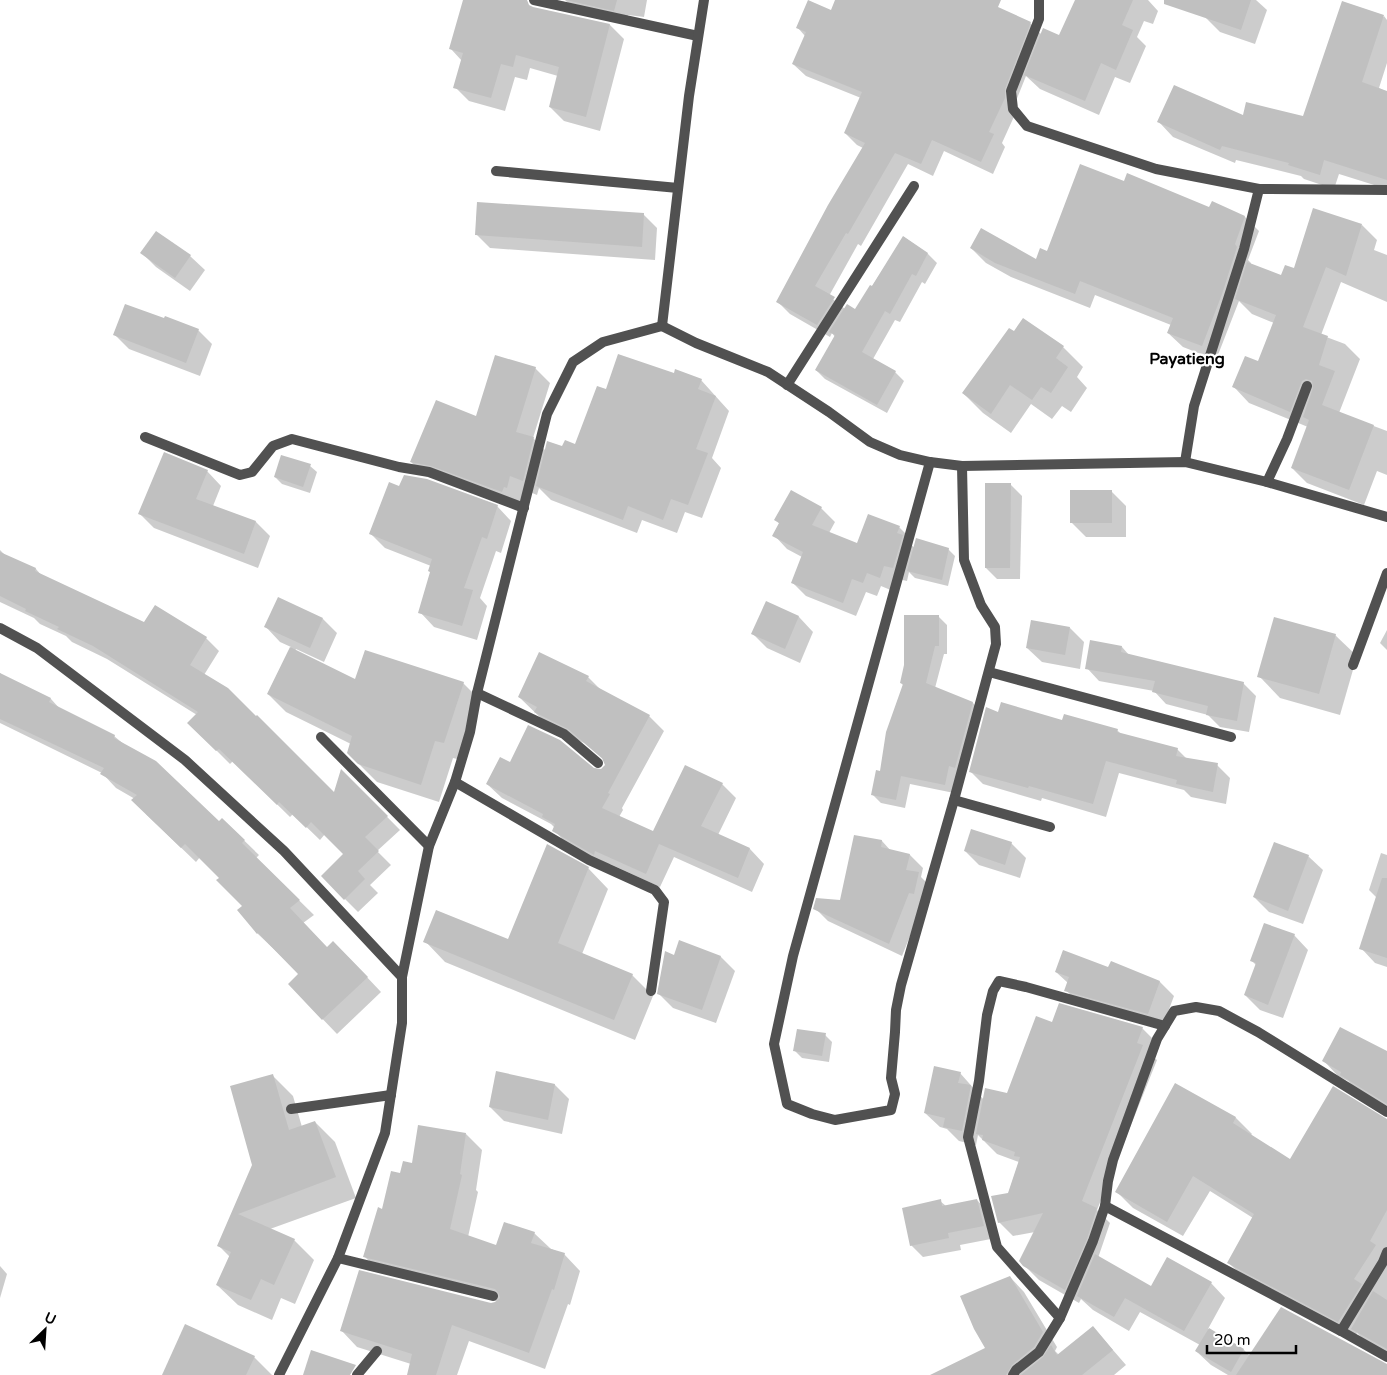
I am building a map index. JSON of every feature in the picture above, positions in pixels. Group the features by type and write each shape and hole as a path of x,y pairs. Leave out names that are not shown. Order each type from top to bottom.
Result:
{"street":[{"path":"534,0 698,36"},
{"path":"662,326 689,96 704,0"},
{"path":"1039,0 1039,19 1012,91 1013,109 1027,126 1156,169 1259,189 1387,190"},
{"path":"496,171 678,188"},
{"path":"787,385 914,186"},
{"path":"1185,462 1194,406 1244,249 1259,189"},
{"path":"279,1375 338,1258 385,1133 402,1023 402,978 429,846 456,782 470,732 477,693 547,414 573,362 603,342 662,326 696,343 768,372 870,442 900,455 930,462 962,466 1185,462 1267,482 1387,517"},
{"path":"1267,482 1287,439 1307,386"},
{"path":"145,437 240,475 252,472 272,446 292,440 398,467 430,472 524,508"},
{"path":"930,462 793,956 774,1044 787,1104 812,1114 835,1120 891,1110 895,1094 891,1078 896,1032 896,1010 901,984 954,800 996,644 995,627 981,605 964,560 962,466"},
{"path":"1353,665 1387,573"},
{"path":"0,628 37,648 185,760 284,851 402,978"},
{"path":"989,672 1231,737"},
{"path":"477,693 564,734 598,763"},
{"path":"321,737 429,846"},
{"path":"456,782 588,860 655,890 664,902 651,991"},
{"path":"954,800 1050,826"},
{"path":"1060,1318 997,1247 968,1137 979,1081 987,1014 993,992 999,982 1017,985 1165,1026"},
{"path":"1012,1375 1039,1352 1060,1318 1093,1241 1105,1206 1113,1160 1157,1040 1174,1011 1196,1007 1219,1011 1258,1032 1387,1112"},
{"path":"291,1109 391,1095"},
{"path":"1105,1206 1387,1356"},
{"path":"1342,1331 1387,1252"},
{"path":"338,1258 493,1296"},
{"path":"357,1375 377,1351"}],"building":[{"path":"463,0 527,0 529,5 533,7 610,24 586,117 549,107 559,67 516,55 513,67 501,64 491,98 453,88 463,53 449,49"},
{"path":"566,0 617,0 614,11"},
{"path":"808,0 831,10 835,0 1001,0 998,7 1031,22 1005,89 1005,98 989,132 994,134 981,162 932,140 921,164 895,153 815,286 835,297 817,325 776,302 828,205 865,143 844,133 862,92 792,64 806,32 796,28"},
{"path":"1075,0 1133,0 1122,25 1133,30 1116,70 1101,63 1085,101 1024,75 1043,28 1059,35"},
{"path":"1164,0 1251,0 1241,30 1164,4"},
{"path":"1342,1 1384,15 1362,82 1387,91 1387,180 1324,160 1320,175 1288,165 1289,163 1222,146 1220,150 1157,122 1174,85 1243,115 1246,102 1303,116"},
{"path":"1080,164 1124,181 1127,173 1209,207 1212,201 1245,216 1235,244 1237,247 1222,294 1202,346 1167,333 1173,318 1080,281 1075,294 995,263 970,248 981,228 1036,259 1040,248 1047,251"},
{"path":"477,202 644,213 642,247 475,235"},
{"path":"1313,208 1362,224 1346,276 1326,267 1303,327 1328,336 1319,365 1335,371 1322,405 1374,425 1349,490 1291,468 1309,420 1303,417 1313,388 1312,381 1306,379 1302,381 1290,412 1232,387 1245,356 1258,361 1276,315 1235,299 1247,262 1281,275 1285,265 1294,268"},
{"path":"156,231 191,255 175,278 140,253"},
{"path":"903,236 928,253 916,276 912,274 890,314 885,311 862,352 896,371 877,405 815,370 835,335 829,332 847,304 855,309 870,285 872,286"},
{"path":"125,304 199,329 186,363 113,335"},
{"path":"1023,318 1064,346 1056,358 1068,367 1051,393 1041,387 1032,400 1010,385 991,414 962,393 1009,328 1014,331"},
{"path":"618,354 674,373 675,369 702,379 698,389 716,396 696,449 708,453 688,505 671,499 663,520 628,506 623,520 536,486 547,441 562,446 565,440 575,444 597,386 606,389"},
{"path":"495,355 536,367 516,432 534,437 523,481 510,476 507,488 504,487 502,492 431,466 410,462 436,400 476,416"},
{"path":"164,452 208,470 196,499 256,521 244,554 138,514"},
{"path":"281,455 311,464 303,487 274,477"},
{"path":"404,475 427,479 498,505 487,539 482,537 464,588 473,590 462,626 418,613 432,559 369,534 389,482 399,486"},
{"path":"985,483 1011,483 1010,568 985,568"},
{"path":"791,490 822,507 812,525 857,543 868,514 900,526 897,533 903,535 893,568 884,566 880,578 867,573 863,583 852,579 843,603 791,583 803,552 772,536 779,523 774,520"},
{"path":"1070,490 1112,490 1112,523 1070,523"},
{"path":"916,538 949,548 942,580 907,571"},
{"path":"0,552 36,568 35,571 144,622 155,605 207,637 190,665 228,688 334,792 341,769 388,816 365,837 379,851 358,871 365,879 344,900 321,876 343,854 311,822 306,828 279,802 277,805 219,749 216,751 187,723 198,712 93,646 57,629 59,627 25,611 26,609 0,596"},
{"path":"278,597 323,618 310,648 264,627"},
{"path":"766,601 799,616 785,649 751,634"},
{"path":"904,615 939,615 939,646 935,646 926,683 973,702 955,768 949,766 945,785 901,776 896,800 871,795 876,770 880,771 886,732 903,684 900,683 904,665"},
{"path":"1274,617 1336,634 1319,694 1257,677"},
{"path":"1031,620 1070,627 1065,655 1026,648"},
{"path":"1090,640 1122,646 1121,652 1244,682 1237,721 1206,715 1208,706 1152,692 1155,681 1085,669"},
{"path":"290,647 355,679 365,650 464,682 444,743 435,741 421,785 358,764 347,753 352,736 267,694"},
{"path":"539,652 589,676 586,681 650,715 608,793 610,794 602,808 653,831 685,765 723,783 701,826 750,848 738,878 659,844 646,874 595,851 594,855 552,831 555,824 542,817 543,814 486,784 500,757 510,762 528,725 560,740 594,768 601,769 605,765 602,758 568,729 534,712 537,707 518,697"},
{"path":"0,673 51,698 49,702 115,735 114,738 156,761 219,821 222,818 245,840 242,843 300,900 290,908 327,947 333,941 368,977 322,1020 288,984 298,974 257,934 237,910 242,906 216,880 219,878 185,844 181,848 131,800 137,795 100,774 104,768 0,719"},
{"path":"1001,702 1062,720 1064,714 1118,729 1117,732 1178,748 1176,756 1218,763 1213,792 1176,784 1177,780 1106,761 1093,804 969,772 986,707 998,712"},
{"path":"971,829 1012,842 1005,865 964,851"},
{"path":"854,835 882,840 881,847 910,854 906,870 919,872 914,894 909,893 889,944 813,909 816,898 840,900"},
{"path":"1274,842 1309,855 1288,911 1253,897"},
{"path":"547,844 589,867 558,943 633,974 614,1020 423,942 436,910 508,939"},
{"path":"1382,878 1387,878 1387,958 1359,949"},
{"path":"1264,923 1295,934 1268,1005 1244,995 1256,963 1250,961"},
{"path":"679,940 721,956 702,1010 657,994 665,951 674,955"},
{"path":"1063,950 1108,967 1111,961 1160,981 1148,1014 1064,991 1069,977 1055,972"},
{"path":"1059,1003 1143,1027 1137,1043 1143,1045 1082,1201 1097,1208 1087,1239 1065,1290 1023,1266 1019,1261 1043,1213 998,1223 991,1196 1008,1193 1020,1157 1014,1156 1015,1152 982,1140 983,1135 976,1134 985,1088 1007,1093 1036,1016 1052,1022"},
{"path":"1340,1027 1387,1051 1387,1104 1340,1075 1341,1072 1322,1061"},
{"path":"797,1029 826,1033 822,1056 793,1051"},
{"path":"934,1066 961,1072 958,1083 971,1085 962,1131 943,1127 945,1118 924,1113"},
{"path":"496,1071 555,1084 548,1120 489,1107"},
{"path":"273,1074 289,1130 315,1121 336,1177 238,1214 295,1239 274,1285 261,1279 251,1300 216,1285 231,1252 217,1246 252,1165 230,1086"},
{"path":"1175,1083 1236,1117 1233,1123 1290,1159 1333,1086 1387,1119 1387,1210 1370,1241 1376,1245 1354,1279 1362,1284 1338,1322 1227,1263 1254,1214 1193,1176 1167,1222 1115,1192"},
{"path":"418,1125 466,1133 460,1174 462,1175 450,1229 496,1245 504,1222 535,1232 531,1243 565,1253 554,1290 552,1289 529,1353 452,1325 436,1375 407,1375 412,1354 340,1331 359,1270 491,1303 500,1298 495,1289 363,1257 378,1207 382,1209 391,1171 400,1173 403,1161 412,1163"},
{"path":"941,1199 942,1206 977,1199 984,1226 948,1233 949,1238 910,1246 902,1208"},
{"path":"1095,1254 1151,1286 1167,1257 1212,1282 1184,1331 1125,1298 1114,1317 1077,1296"},
{"path":"1010,1276 1043,1332 1034,1347 1012,1365 1006,1375 930,1375 985,1348 974,1329 960,1296"},
{"path":"1373,1291 1387,1300 1387,1349 1351,1329"},
{"path":"1281,1307 1387,1364 1387,1375 1236,1375"},
{"path":"185,1324 255,1356 246,1375 162,1375"},
{"path":"1093,1326 1113,1350 1082,1375 1021,1375 1043,1357 1051,1345 1057,1355"},
{"path":"1209,1328 1244,1349 1231,1372 1195,1351"},
{"path":"311,1350 356,1365 350,1375 303,1375"}],"district":[{"name":"Payatieng","path":"1187,359"}]}
